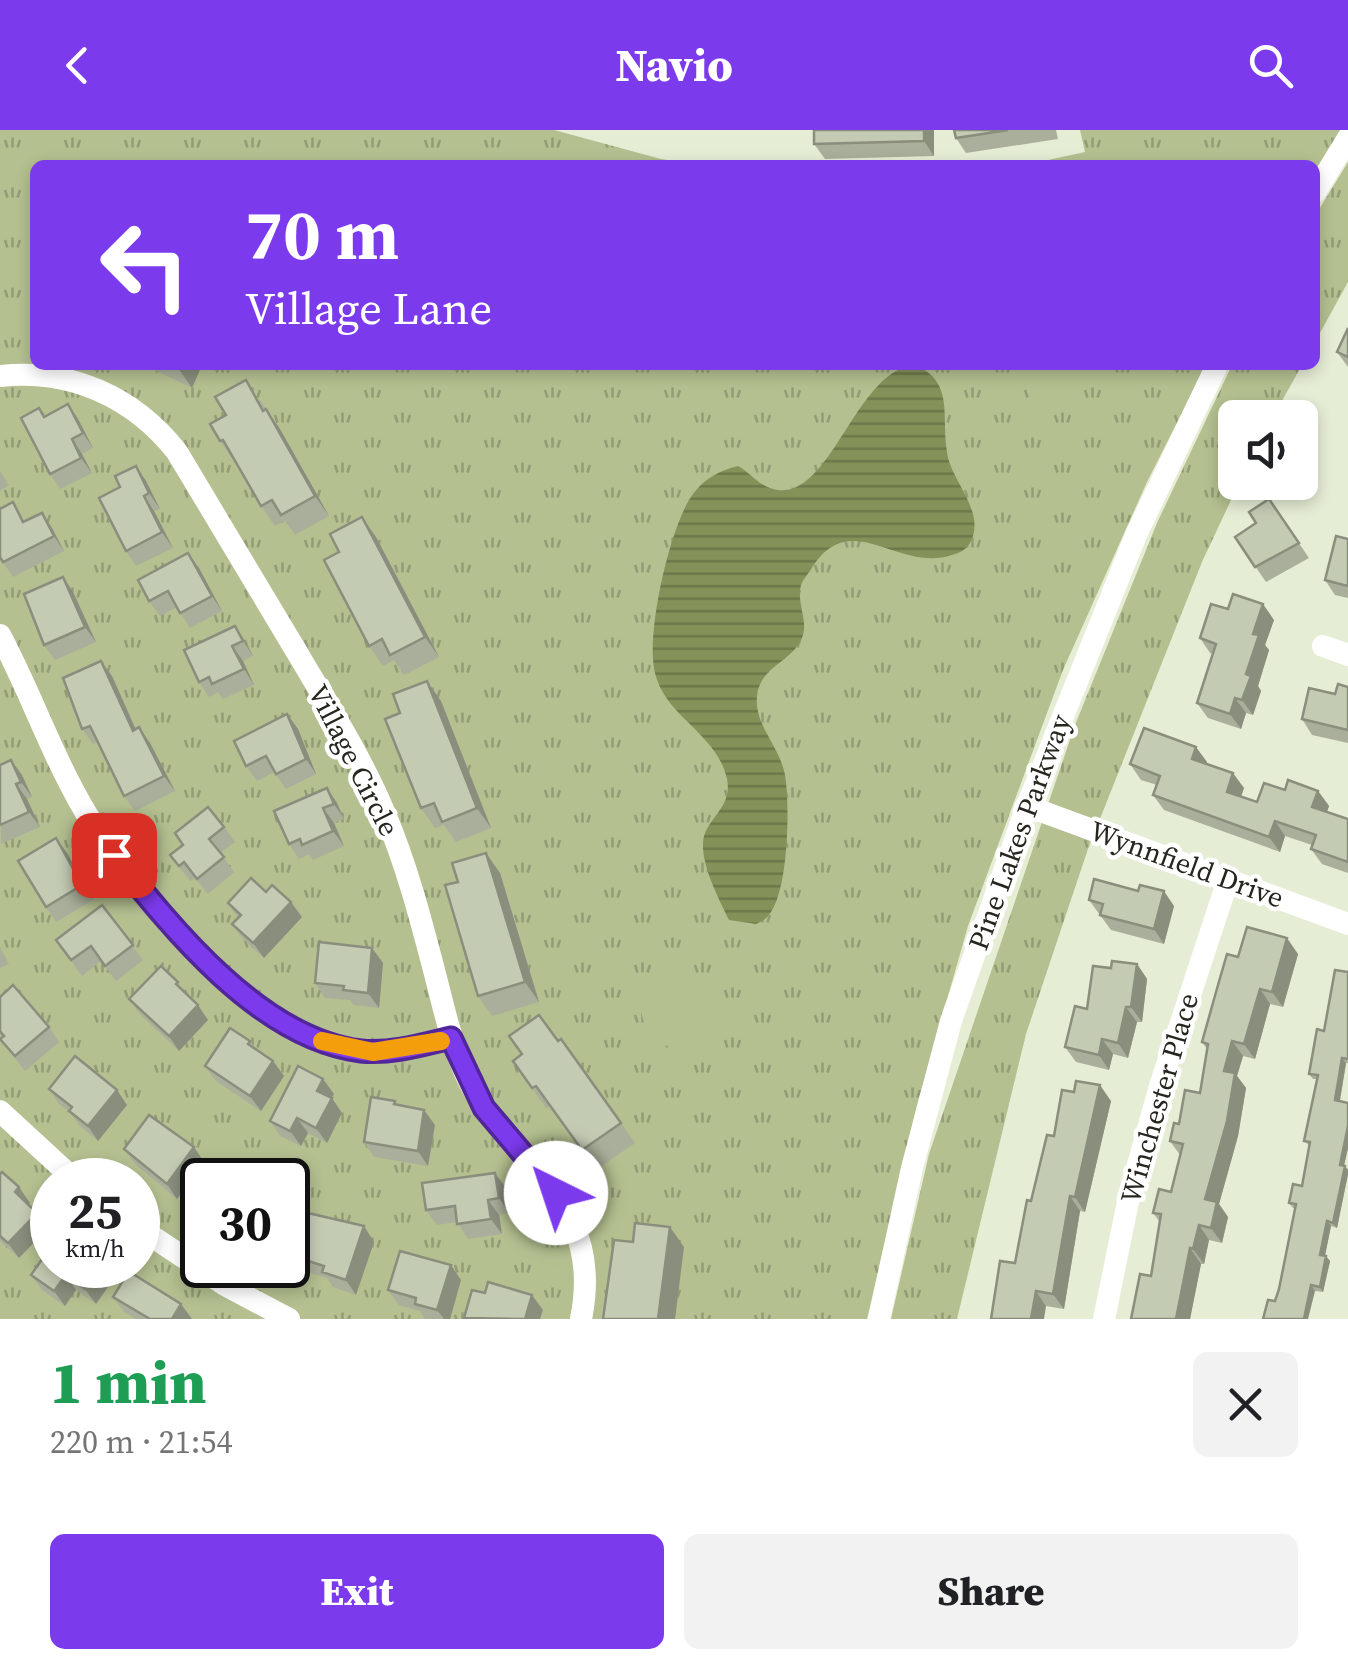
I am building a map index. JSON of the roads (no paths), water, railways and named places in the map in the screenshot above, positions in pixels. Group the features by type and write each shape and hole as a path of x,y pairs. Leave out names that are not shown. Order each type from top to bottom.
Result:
{"street":[{"path":"1320,184 1348,138"},
{"name":"Pine Lakes Parkway","path":"879,1319 912,1168 951,1021 1026,806 1136,536 1215,370"},
{"name":"Village Circle","path":"0,376 59,378 109,394 146,417 177,452 350,742 375,791 410,883 451,1038 484,1108 547,1180 569,1216 584,1268 581,1319"},
{"path":"0,635 54,752 94,826 155,906 224,976 292,1028 333,1045 386,1052 451,1038"},
{"path":"1323,646 1348,655"},
{"name":"Wynnfield Drive","path":"1026,806 1348,924"},
{"name":"Winchester Place","path":"1104,1319 1139,1160 1228,880"},
{"path":"0,1111 51,1158"},
{"path":"160,1243 224,1285 289,1319"}]}
